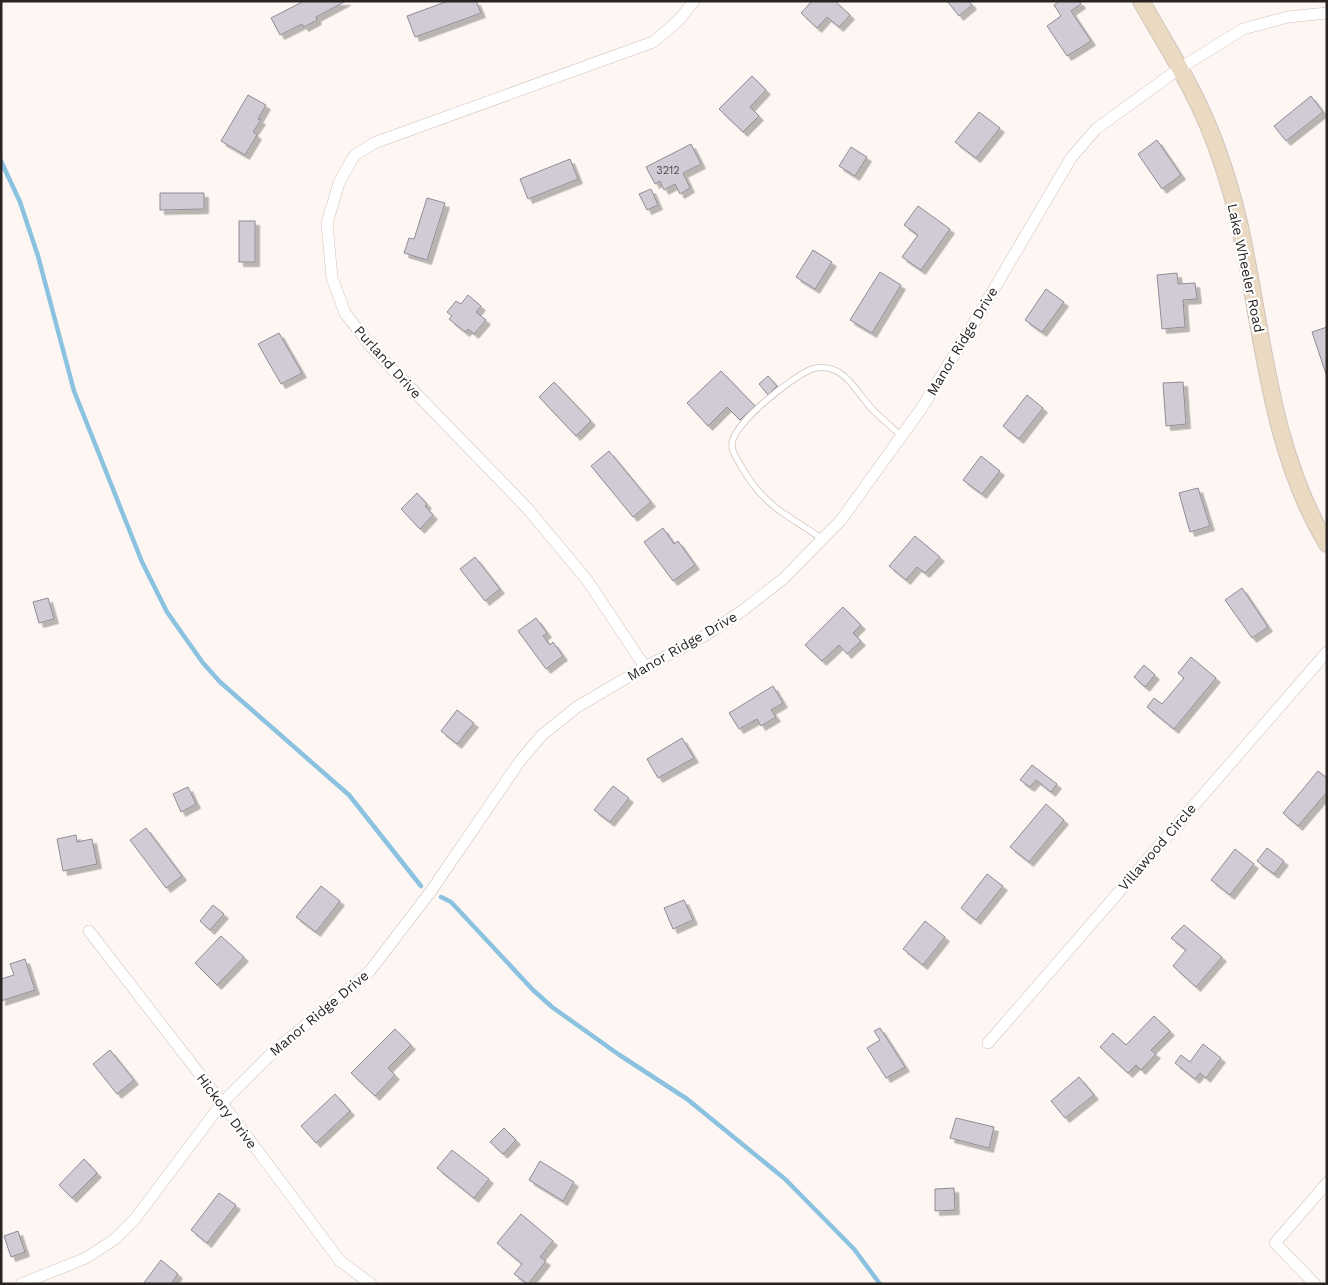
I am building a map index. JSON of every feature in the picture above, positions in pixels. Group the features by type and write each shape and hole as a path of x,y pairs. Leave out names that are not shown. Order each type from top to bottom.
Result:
{"street":[{"name":"Purland Drive","path":"645,667 587,580 526,508 372,348 345,313 332,278 326,223 338,183 351,161 355,155 374,142 653,42 678,21 694,1"},
{"name":"Lake Wheeler Road","path":"1141,1 1180,68 1202,112 1219,154 1238,217 1274,404 1287,454 1304,500 1327,544"},
{"name":"Manor Ridge Drive","path":"21,1284 86,1258 115,1239 136,1219 222,1103 272,1053 369,972 431,892 520,761 542,735 577,707 645,667 706,635 742,611 783,579 841,520 921,409 972,327 1071,158 1096,129 1180,68 1244,29 1288,17 1327,13"},
{"name":"Villawood Circle","path":"988,1042 1327,652"},
{"name":"Hickory Drive","path":"89,931 222,1103 340,1261 371,1284"},
{"path":"1315,1284 1275,1243 1327,1183"}],"lane":[{"path":"822,539 782,512 761,494 748,478 731,446 739,428 756,409 795,378 812,369 825,368 835,370 843,375 873,410 901,436"}],"building":[{"path":"304,1 346,1 316,17 317,20 304,27 302,24 280,35 271,18"},
{"path":"448,1 476,1 481,13 415,37 407,16"},
{"path":"812,1 835,1 850,15 839,27 827,17 817,28 801,13"},
{"path":"947,1 969,1 972,5 959,16"},
{"path":"1060,1 1079,1 1081,4 1071,11 1091,41 1067,56 1047,26 1061,16 1054,5"},
{"path":"752,76 766,90 750,107 759,116 743,132 719,109"},
{"path":"248,95 266,105 258,119 261,120 253,132 257,135 245,155 221,141"},
{"path":"1311,96 1323,112 1286,141 1274,126"},
{"path":"979,112 1000,128 976,158 955,142"},
{"path":"1157,140 1181,175 1162,189 1138,154"},
{"path":"691,144 701,164 683,173 690,188 680,194 675,184 664,190 660,181 655,184 646,167"},
{"path":"851,147 867,157 855,176 839,166"},
{"path":"570,159 578,179 528,199 520,179"},
{"path":"651,189 658,205 647,210 639,194"},
{"path":"160,193 204,193 204,209 160,210"},
{"path":"427,198 445,203 427,260 404,253 409,238 414,239"},
{"path":"918,206 950,229 921,270 902,257 918,235 904,225"},
{"path":"239,221 255,221 255,262 239,262"},
{"path":"813,250 832,262 815,289 796,277"},
{"path":"880,272 901,285 872,333 850,320"},
{"path":"1177,273 1178,284 1195,283 1197,299 1183,300 1185,327 1162,329 1157,275"},
{"path":"1046,289 1064,302 1042,332 1025,320"},
{"path":"468,295 481,306 476,312 486,320 474,334 468,329 465,332 449,319 452,316 447,312 456,301 461,304"},
{"path":"1327,327 1327,377 1312,332"},
{"path":"279,333 302,373 281,384 258,344"},
{"path":"721,371 755,406 740,420 727,407 708,426 687,403"},
{"path":"768,376 777,386 768,395 759,384"},
{"path":"554,382 591,421 576,436 539,397"},
{"path":"1183,382 1186,424 1166,426 1163,383"},
{"path":"1027,395 1043,408 1019,439 1003,426"},
{"path":"609,451 651,502 633,517 591,466"},
{"path":"981,456 1000,471 982,494 963,480"},
{"path":"1198,488 1210,526 1190,532 1179,493"},
{"path":"417,493 427,504 425,506 433,515 420,529 401,509"},
{"path":"663,528 674,544 678,541 695,565 673,581 644,542"},
{"path":"915,536 940,557 925,573 917,567 906,580 889,566"},
{"path":"475,557 500,589 485,601 460,569"},
{"path":"1242,588 1268,627 1252,638 1225,600"},
{"path":"48,598 54,619 39,623 33,602"},
{"path":"843,607 861,625 853,633 861,641 847,654 839,645 822,661 805,645"},
{"path":"536,618 547,633 543,636 550,645 553,642 563,656 546,669 518,631"},
{"path":"1191,657 1216,678 1174,729 1147,707 1154,698 1162,704 1184,678 1178,673"},
{"path":"1144,665 1155,675 1145,687 1134,677"},
{"path":"773,686 783,703 771,710 776,717 761,726 757,719 739,729 729,713"},
{"path":"457,710 474,723 457,744 441,731"},
{"path":"682,738 694,758 658,778 647,759"},
{"path":"1032,765 1057,784 1051,792 1036,780 1030,787 1020,780"},
{"path":"1318,771 1327,778 1327,792 1298,826 1283,813"},
{"path":"613,786 629,798 610,822 594,810"},
{"path":"188,787 196,804 181,812 173,794"},
{"path":"1046,804 1064,820 1029,862 1010,847"},
{"path":"146,828 182,876 166,888 130,840"},
{"path":"76,835 77,842 92,839 97,864 63,871 57,839"},
{"path":"1267,848 1284,861 1274,874 1257,861"},
{"path":"1235,849 1254,864 1230,895 1211,880"},
{"path":"987,874 1003,886 976,920 961,908"},
{"path":"321,886 340,901 316,932 296,917"},
{"path":"684,900 693,920 673,929 664,908"},
{"path":"213,905 224,914 210,930 200,921"},
{"path":"925,921 945,937 923,965 903,949"},
{"path":"1184,925 1222,957 1196,987 1173,966 1186,950 1171,938"},
{"path":"221,936 244,957 217,985 195,963"},
{"path":"25,959 35,990 1,1001 1,979 14,975 10,964"},
{"path":"1154,1016 1170,1031 1151,1050 1156,1054 1141,1070 1136,1065 1128,1073 1100,1047 1113,1033 1126,1045"},
{"path":"880,1028 905,1067 886,1078 867,1048 880,1040 874,1031"},
{"path":"395,1029 411,1045 388,1068 395,1075 375,1096 351,1073"},
{"path":"1203,1044 1221,1058 1206,1078 1200,1073 1195,1079 1175,1063 1181,1055 1190,1062"},
{"path":"110,1050 134,1080 117,1094 93,1064"},
{"path":"1079,1077 1094,1095 1065,1118 1051,1101"},
{"path":"335,1094 350,1111 316,1143 301,1126"},
{"path":"956,1118 994,1127 989,1148 950,1138"},
{"path":"504,1128 516,1140 503,1154 490,1142"},
{"path":"452,1150 489,1179 474,1198 437,1168"},
{"path":"84,1159 97,1173 72,1198 59,1185"},
{"path":"540,1161 574,1182 563,1201 529,1180"},
{"path":"954,1188 955,1210 935,1211 935,1189"},
{"path":"219,1193 236,1205 207,1243 191,1230"},
{"path":"521,1214 553,1241 540,1257 546,1261 528,1284 514,1274 522,1264 497,1243"},
{"path":"18,1231 25,1252 11,1257 4,1236"},
{"path":"161,1260 178,1274 171,1284 143,1284"}],"waterway":[{"path":"1,161 20,202 38,256 74,391 142,562 167,612 203,663 220,682 349,795 421,886"},
{"path":"441,897 451,902 533,990 552,1007 618,1054 687,1099 785,1179 854,1249 880,1284"}]}
